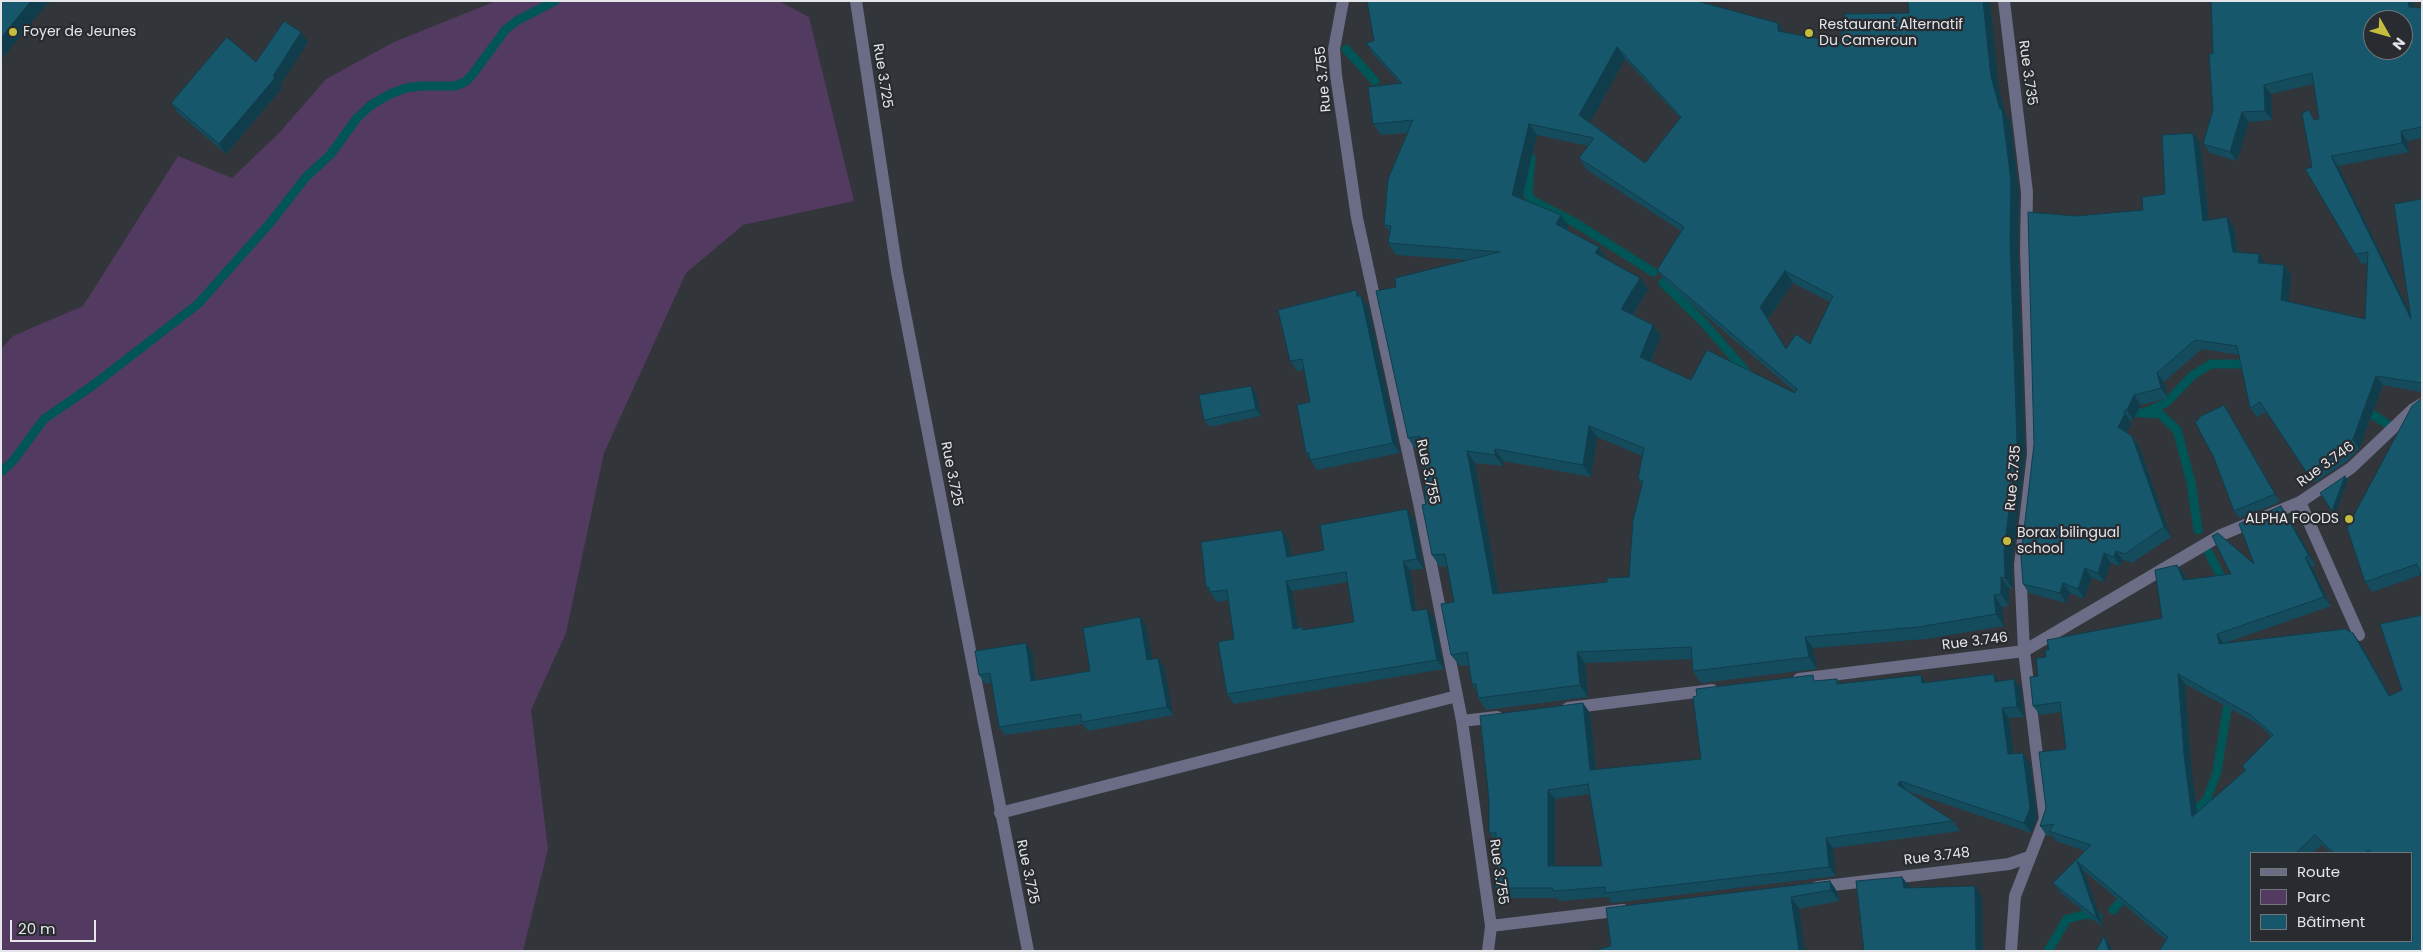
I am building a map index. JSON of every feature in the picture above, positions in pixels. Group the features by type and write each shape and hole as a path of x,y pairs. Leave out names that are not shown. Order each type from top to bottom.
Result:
{"street":[{"name":"Rue 3.725","path":"856,1 897,272 1028,951"},
{"name":"Rue 3.755","path":"1343,1 1334,49 1336,76 1357,218 1419,503 1462,722 1490,926 1488,951"},
{"name":"Rue 3.735","path":"2004,1 2027,192 2026,251 2033,454 2020,565 2024,651 2046,819 2029,857 2015,896 2011,951"},
{"name":"Rue 3.746","path":"1787,681 2024,651 2221,535 2300,502 2351,468 2412,410 2422,404"},
{"path":"2300,502 2359,635"},
{"path":"1551,710 1728,688"},
{"path":"1000,813 1457,696"},
{"path":"1462,722 1512,715"},
{"name":"Rue 3.748","path":"1804,888 2009,864 2029,857"},
{"path":"1490,926 1637,908"}],"green space":[{"path":"496,1 779,1 809,17 854,201 743,225 686,273 604,453 566,633 531,710 548,849 523,951 1,951 1,349 13,336 83,306 178,156 232,178 280,132 326,79 394,42"}],"building":[{"path":"1,1 31,1 1,38"},
{"path":"1367,1 1697,1 1778,23 1778,31 1841,43 1841,32 1844,32 1844,14 1909,13 1908,1 1983,1 1991,77 2000,109 2002,109 2011,181 2010,240 2017,442 2004,552 2005,578 2001,577 2001,594 1994,595 1996,614 1918,627 1805,637 1809,657 1693,671 1691,647 1577,652 1580,685 1478,698 1476,684 1472,684 1467,652 1451,655 1441,604 1454,602 1445,554 1432,555 1422,505 1426,504 1420,436 1408,438 1376,291 1396,287 1395,278 1500,252 1388,243 1391,226 1384,225 1388,179 1413,120 1373,124 1368,87 1402,83 1366,43 1374,41","holes":["1617,47 1681,117 1645,163 1579,115","1529,124 1594,138 1579,158 1684,227 1657,270 1797,389 1795,393 1707,350 1691,380 1640,357 1653,325 1621,309 1640,278 1595,253 1599,247 1556,224 1561,215 1512,195","1785,271 1833,296 1810,344 1796,334 1786,349 1760,307","1589,426 1644,448 1638,479 1643,481 1633,520 1629,577 1607,578 1607,582 1493,594 1467,451 1495,455 1495,449 1583,465"]},
{"path":"2211,1 2408,1 2409,7 2422,8 2422,127 2401,131 2402,143 2331,156 2411,319 2394,204 2422,199 2422,383 2376,376 2353,439 2339,452 2307,473 2260,402 2250,408 2237,346 2195,340 2157,373 2161,388 2134,395 2127,410 2124,411 2125,414 2118,427 2132,436 2164,527 2125,554 2116,551 2114,557 2104,553 2098,573 2085,568 2078,589 2063,583 2060,593 2023,584 2021,556 2034,444 2028,212 2076,216 2143,210 2142,197 2165,194 2162,135 2193,133 2203,221 2227,217 2233,252 2259,254 2258,263 2284,265 2281,300 2365,319 2368,252 2355,254 2305,169 2312,167 2302,113 2309,110 2314,120 2319,119 2312,73 2264,85 2265,111 2242,112 2230,152 2203,144 2213,110 2209,54 2213,53"},
{"path":"284,21 301,32 273,76 275,78 219,144 171,103 227,37 256,62"},
{"path":"1356,290 1357,296 1361,296 1393,443 1310,460 1309,452 1306,453 1297,405 1310,402 1302,359 1290,361 1278,310"},
{"path":"1251,386 1256,409 1204,420 1199,395"},
{"path":"2422,398 2422,577 2417,564 2365,582 2347,528 2412,406"},
{"path":"2224,405 2275,494 2234,511 2214,458 2195,422 2199,417"},
{"path":"2345,476 2332,511 2320,493"},
{"path":"2281,506 2309,556 2305,557 2324,597 2217,634 2219,644 2345,629 2353,633 2389,696 2402,690 2380,624 2422,615 2422,951 2159,951 2168,937 2077,861 2097,918 2053,883 2091,845 2049,831 2054,824 2040,826 2046,808 2039,752 2066,749 2060,702 2033,706 2030,677 2038,676 2036,658 2046,657 2045,650 2049,650 2047,640 2162,618 2155,570 2177,565 2183,580 2231,574 2212,536 2218,533 2254,564 2239,524","holes":["2178,674 2251,715 2273,735 2242,766 2246,770 2192,817 2184,755"]},
{"path":"1407,509 1417,559 1403,561 1412,611 1427,609 1437,660 1227,694 1218,642 1234,639 1227,590 1210,592 1209,587 1206,587 1201,542 1282,530 1287,557 1324,550 1320,525","holes":["1346,572 1354,622 1303,630 1303,627 1293,629 1286,581"]},
{"path":"1140,617 1147,660 1158,658 1167,707 1082,722 1081,714 999,727 990,673 979,675 975,651 1026,643 1031,681 1090,671 1083,628"},
{"path":"1994,674 1995,682 2014,679 2017,707 2002,708 2008,754 2023,753 2030,808 2024,823 1900,781 1898,785 1953,821 1826,838 1829,867 1605,893 1605,887 1553,891 1552,888 1495,888 1496,833 1489,833 1489,800 1480,716 1583,703 1590,770 1701,759 1693,697 1697,696 1696,689 1813,675 1814,681 1837,679 1837,684 1921,675 1922,683","holes":["1588,784 1602,866 1548,866 1548,790"]},
{"path":"1902,877 1904,888 1975,886 1976,951 1864,951 1856,881"},
{"path":"1830,881 1831,890 1791,897 1799,951 1593,951 1611,946 1606,908"},
{"path":"2104,936 2109,951 2096,951"}],"waterway":[{"path":"1,472 13,461 44,419 92,386 198,304 270,223 306,177 330,155 357,118 371,105 390,94 406,88 455,86 465,82 506,29 518,20 555,1"},
{"path":"1346,49 1375,81"},
{"path":"1531,158 1528,195 1533,201 1574,222 1653,272"},
{"path":"1663,283 1702,321 1749,375"},
{"path":"2146,412 2166,403 2193,375 2211,364 2244,364"},
{"path":"2363,408 2390,426"},
{"path":"2125,412 2160,414 2177,430 2191,482 2198,530"},
{"path":"2208,551 2225,585"},
{"path":"2190,817 2207,799 2217,772 2229,697"},
{"path":"2113,910 2128,893"},
{"path":"2048,951 2067,919 2087,914 2098,917"}],"place":[{"name":"Foyer de Jeunes","path":"13,32"},
{"name":"Restaurant Alternatif Du Cameroun","path":"1809,33"},
{"name":"ALPHA FOODS","path":"2349,519"},
{"name":"Borax bilingual school","path":"2007,541"}]}
